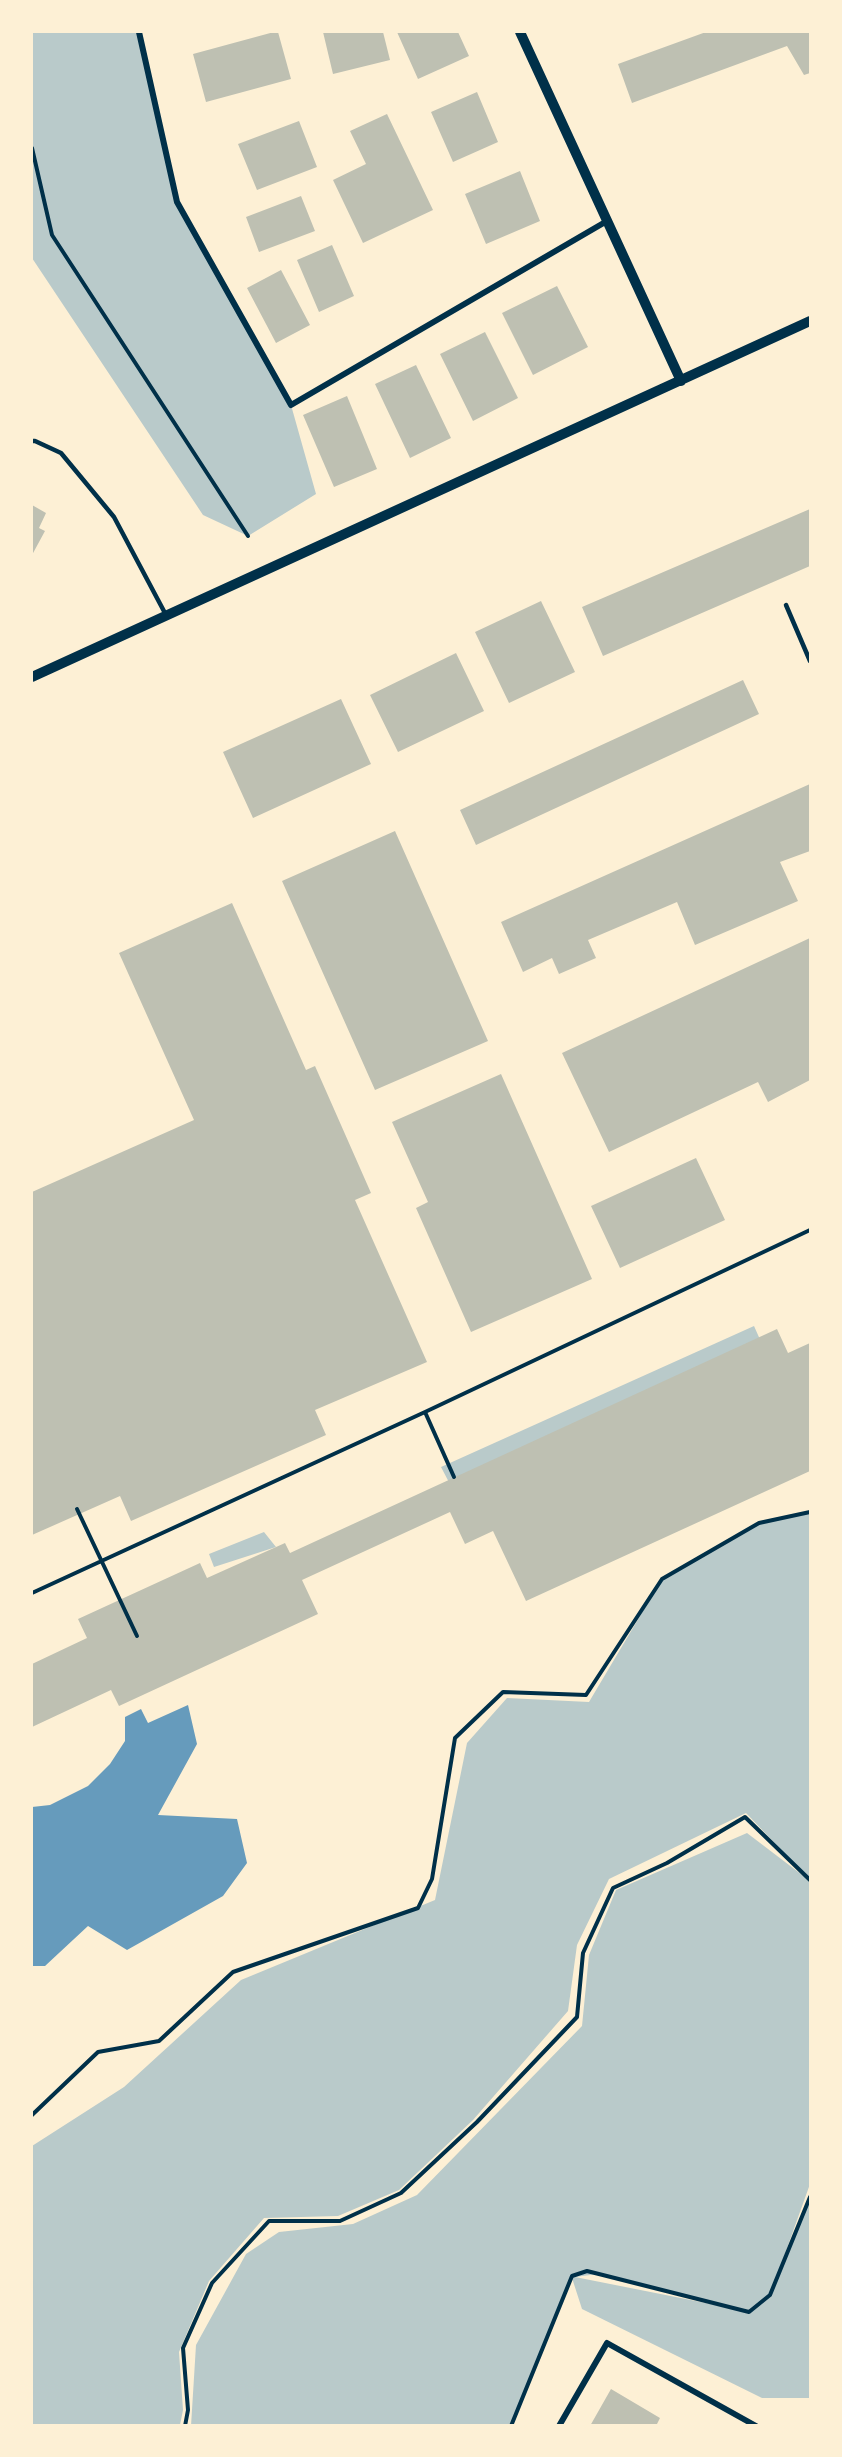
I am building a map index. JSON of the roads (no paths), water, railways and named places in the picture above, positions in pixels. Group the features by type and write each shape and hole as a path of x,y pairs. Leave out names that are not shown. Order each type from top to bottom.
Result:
{"street":[{"path":"139,32 177,202 291,405 607,221"},
{"path":"519,32 681,381"},
{"path":"32,677 810,321"},
{"path":"559,2426 607,2343 756,2426"}],"lane":[{"path":"32,441 61,453 114,517 166,615"},
{"path":"786,605 810,661"}],"water":[{"path":"188,1705 197,1744 158,1815 237,1819 247,1863 223,1896 127,1950 88,1926 45,1966 32,1966 32,1807 50,1805 88,1786 110,1764 125,1741 125,1717 141,1709 148,1723"}]}
